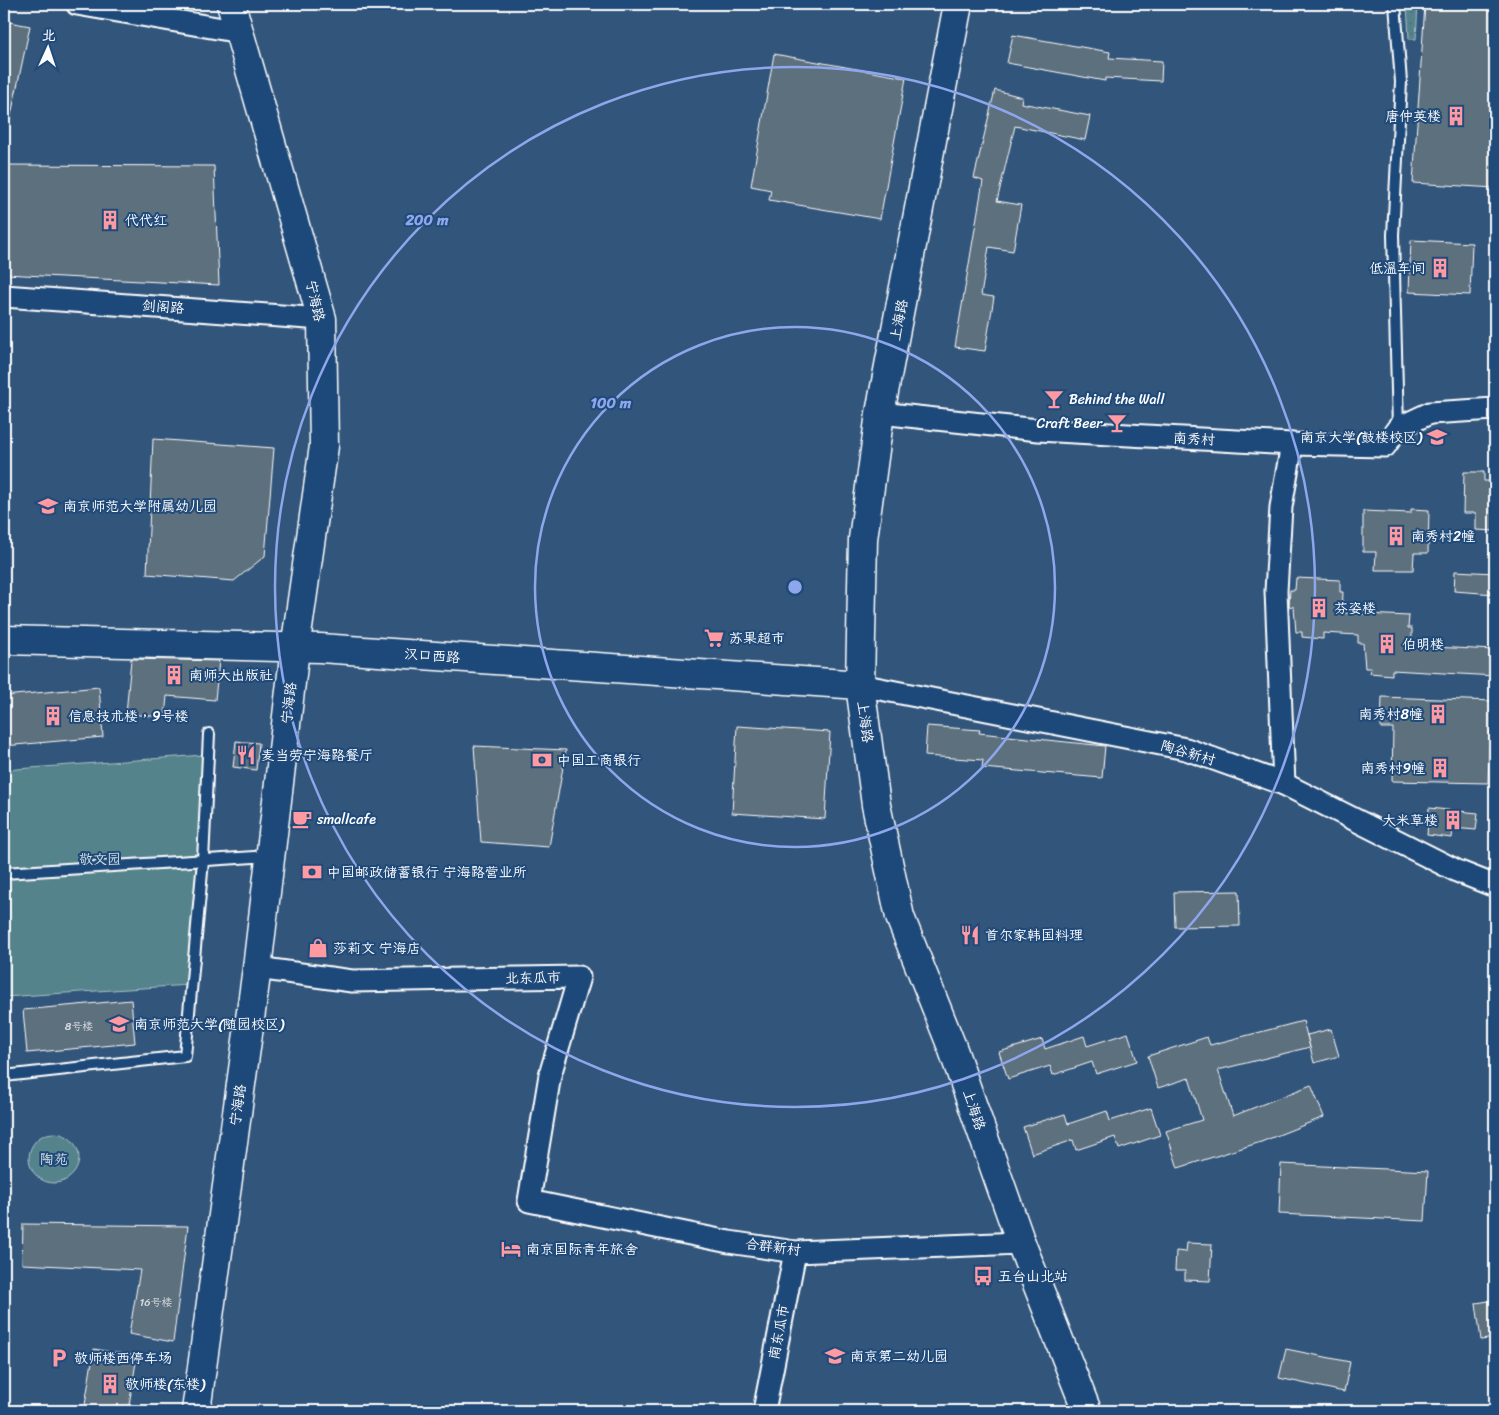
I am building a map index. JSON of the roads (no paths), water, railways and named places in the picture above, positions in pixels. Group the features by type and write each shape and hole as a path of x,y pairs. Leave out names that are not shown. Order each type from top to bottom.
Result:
{"street":[{"path":"77,4 240,32"},
{"name":"宁海路","path":"196,1411 257,968 295,649 324,446 322,318 231,4"},
{"name":"上海路","path":"958,4 880,413 863,539 860,685 876,805 900,917 952,1047 1021,1243 1087,1411"},
{"name":"剑阁路","path":"4,296 322,318"},
{"name":"南秀村","path":"880,413 1038,430 1292,444 1385,446 1398,428 1430,413 1495,409"},
{"path":"1284,784 1276,591 1281,507 1292,444"},
{"name":"汉口西路","path":"4,640 330,649 860,685"},
{"name":"陶谷新村","path":"860,685 1186,749 1284,784 1457,871 1495,886"},
{"name":"北东瓜市","path":"257,968 352,981 579,977 550,1076 529,1201"},
{"name":"合群新村","path":"529,1201 729,1242 795,1252 1021,1243"},
{"name":"南东瓜市","path":"764,1411 795,1252"}],"lane":[{"path":"1395,4 1401,82 1394,235 1398,428"},
{"path":"4,1076 185,1056 203,861 209,734"},
{"path":"4,873 270,856"}],"place":[{"name":"唐仲英楼","path":"1456,116"},
{"name":"代代红","path":"110,220"},
{"name":"低温车间","path":"1440,268"},
{"name":"Behind the Wall","path":"1054,399"},
{"name":"Craft Beer","path":"1117,423"},
{"name":"南京大学(鼓楼校区)","path":"1437,437"},
{"name":"南京师范大学附属幼儿园","path":"48,506"},
{"name":"南秀村2幢","path":"1396,536"},
{"name":"芬姿楼","path":"1319,608"},
{"name":"苏果超市","path":"714,638"},
{"name":"伯明楼","path":"1387,644"},
{"name":"南师大出版社","path":"174,675"},
{"name":"南秀村8幢","path":"1438,714"},
{"name":"信息技术楼，9号楼","path":"53,716"},
{"name":"麦当劳宁海路餐厅","path":"246,755"},
{"name":"中国工商银行","path":"542,760"},
{"name":"南秀村9幢","path":"1440,768"},
{"name":"smallcafe","path":"302,819"},
{"name":"大米草楼","path":"1453,820"},
{"name":"中国邮政储蓄银行 宁海路营业所","path":"312,872"},
{"name":"首尔家韩国料理","path":"970,935"},
{"name":"莎莉文 宁海店","path":"318,948"},
{"name":"南京师范大学(随园校区)","path":"119,1024"},
{"name":"南京国际青年旅舍","path":"511,1249"},
{"name":"五台山北站","path":"983,1276"},
{"name":"南京第二幼儿园","path":"835,1356"},
{"name":"敬师楼西停车场","path":"59,1358"},
{"name":"敬师楼(东楼)","path":"110,1384"}],"park label":[{"name":"敬文园","path":"100,859"},
{"name":"陶苑","path":"54,1159"}]}
